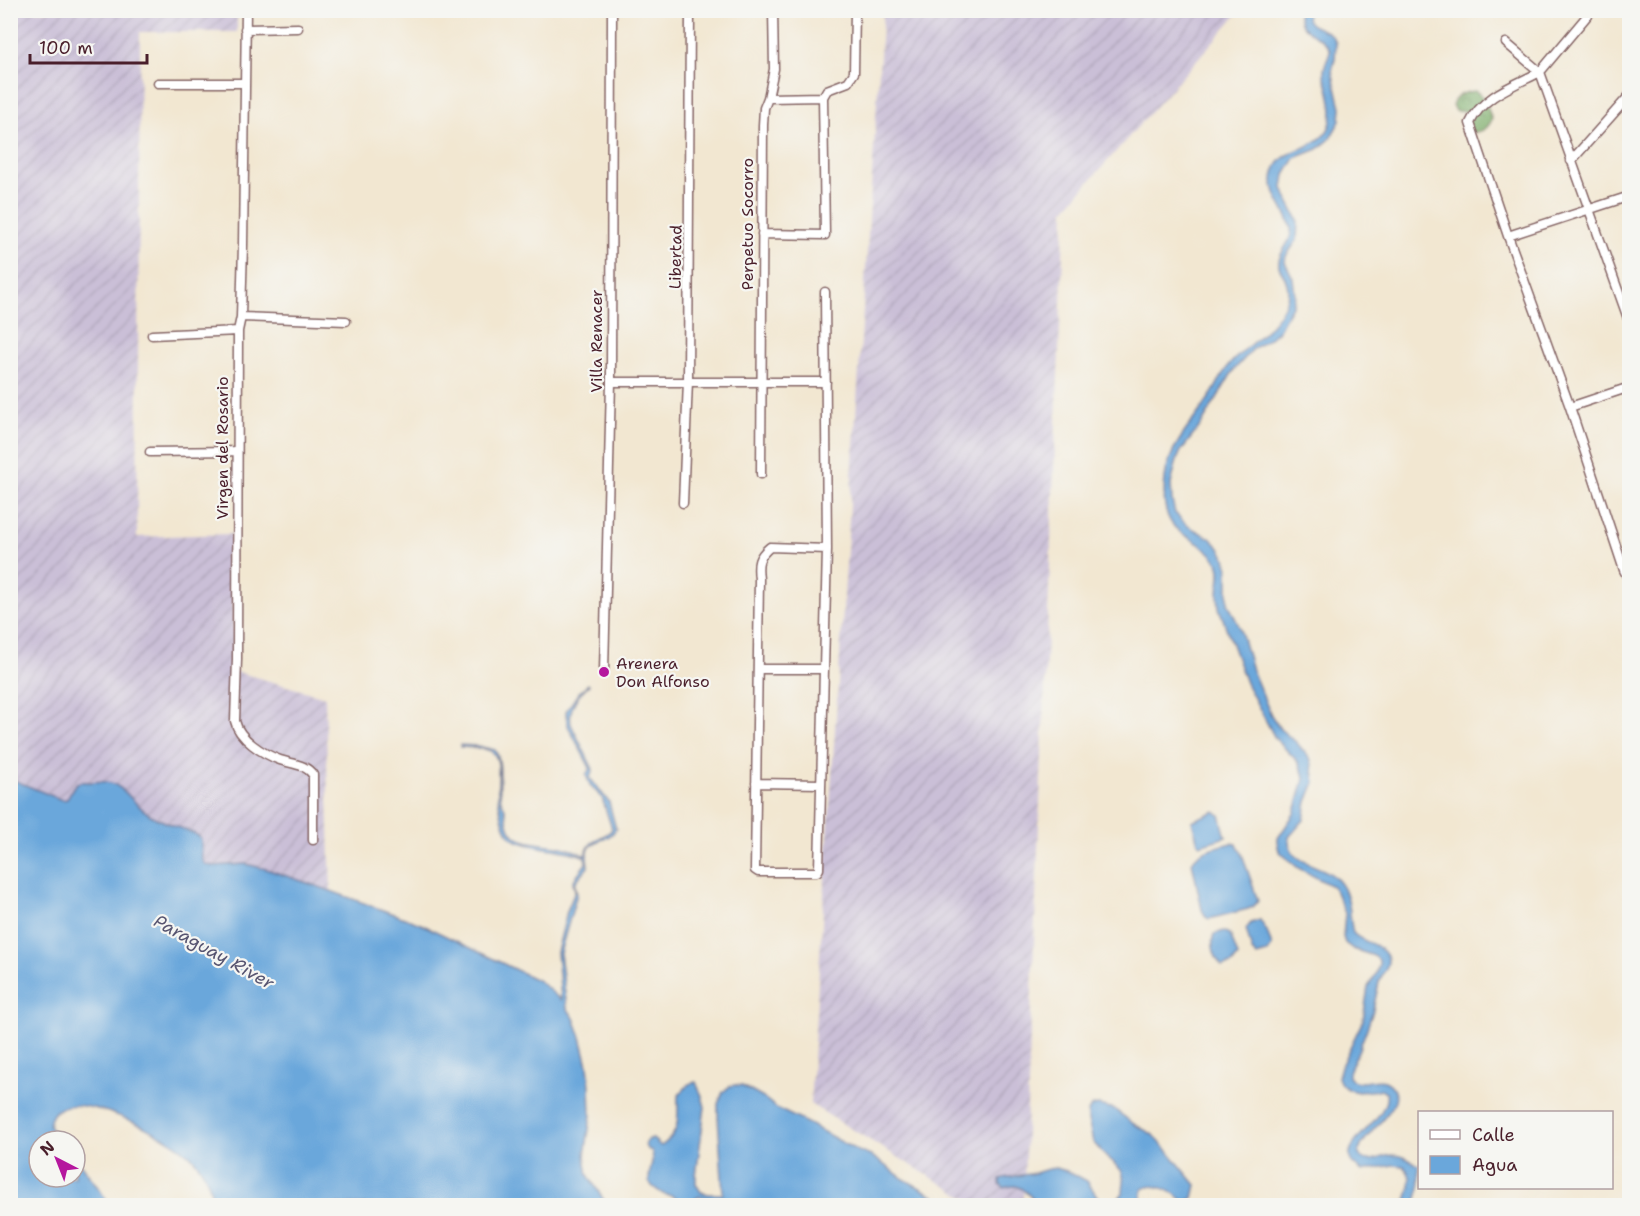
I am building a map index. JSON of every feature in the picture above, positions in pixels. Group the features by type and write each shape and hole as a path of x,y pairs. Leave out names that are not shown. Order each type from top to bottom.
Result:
{"street":[{"name":"Virgen del Rosario","path":"246,10 241,317 238,331 235,721 241,736 258,748 279,759 310,770 313,775 313,840"},
{"name":"Villa Renacer","path":"604,672 611,382 612,10"},
{"name":"Libertad","path":"683,503 688,381 690,10"},
{"name":"Perpetuo Socorro","path":"761,474 763,125 764,108 774,69 773,10"},
{"path":"762,234 825,235 823,97 827,90 848,82 854,73 855,10"},
{"path":"1592,10 1540,72 1485,102 1475,112 1470,123 1629,581"},
{"path":"245,29 298,28"},
{"path":"1506,43 1540,72 1629,324"},
{"path":"158,83 245,82"},
{"path":"1571,161 1629,95"},
{"path":"768,98 823,97"},
{"path":"1621,104 1629,111"},
{"path":"1508,236 1629,196"},
{"path":"825,292 827,549 819,871 758,872 755,870 760,555 770,547 827,549"},
{"path":"241,317 346,321"},
{"path":"152,334 238,331"},
{"path":"611,382 826,382"},
{"path":"1570,407 1629,387"},
{"path":"150,452 237,451"},
{"path":"758,669 823,669"},
{"path":"756,783 821,784"}],"shaded area":[{"path":"10,11 237,11 237,32 140,32 137,537 232,534 234,671 325,697 331,891 246,864 212,866 205,864 202,858 201,840 191,832 154,817 139,807 125,792 74,786 67,799 62,800 11,779"},
{"path":"883,11 1240,11 1065,209 1023,1205 977,1205 810,1104"}],"green space":[{"path":"1476,91 1484,99 1492,119 1483,130 1469,132 1467,124 1472,112 1455,111 1452,105 1459,96"}],"water":[{"path":"1298,11 1306,11 1308,21 1327,32 1336,43 1332,71 1341,107 1340,121 1329,140 1318,149 1295,158 1285,175 1283,188 1298,220 1297,240 1286,256 1285,262 1293,278 1295,295 1293,304 1278,331 1254,348 1233,371 1201,425 1181,451 1171,484 1172,500 1175,513 1188,526 1210,538 1224,555 1228,567 1228,603 1240,628 1252,670 1271,715 1280,729 1297,743 1311,760 1315,782 1307,802 1304,820 1289,837 1290,846 1300,859 1332,874 1338,880 1348,899 1353,933 1380,948 1387,956 1387,966 1379,982 1371,1018 1349,1077 1360,1082 1384,1081 1394,1089 1396,1097 1392,1107 1368,1136 1359,1152 1365,1160 1397,1155 1418,1165 1420,1189 1415,1205 1405,1205 1410,1176 1404,1166 1393,1165 1362,1171 1351,1161 1350,1153 1353,1145 1381,1111 1386,1102 1386,1093 1381,1090 1358,1092 1349,1090 1341,1084 1338,1077 1363,1020 1368,987 1376,974 1379,960 1345,943 1343,937 1345,913 1332,886 1298,868 1278,848 1278,838 1294,814 1297,805 1304,779 1303,773 1298,762 1275,738 1246,683 1219,608 1220,570 1218,563 1207,550 1174,527 1167,515 1164,500 1167,467 1183,434 1227,368 1274,322 1287,298 1287,285 1279,268 1279,261 1290,238 1291,228 1274,191 1273,178 1276,168 1287,155 1311,144 1326,133 1332,115 1330,96 1324,76 1330,50 1326,44 1307,30"},
{"name":"Paraguay River","path":"589,685 577,698 572,708 571,724 593,769 590,778 609,802 616,829 590,847 588,851 588,867 575,884 577,894 560,953 567,1008 574,1018 581,1037 588,1065 591,1115 585,1156 588,1175 607,1205 213,1205 206,1178 197,1163 187,1153 133,1122 91,1107 74,1105 58,1109 54,1113 49,1126 51,1129 27,1129 27,1189 87,1189 87,1173 109,1205 11,1205 11,779 62,800 67,799 79,782 112,784 126,792 137,805 154,817 197,835 201,839 202,858 205,864 212,866 246,864 266,869 421,924 539,981 561,1000 557,952 567,911 575,891 573,882 586,863 585,857 524,844 510,836 500,808 498,765 495,756 485,749 460,747 460,745 495,750 500,768 501,800 514,835 527,842 562,847 585,855 591,843 612,829 602,798 590,785 586,775 590,768 568,726 566,711 579,692"},
{"path":"1215,811 1220,815 1226,837 1200,845 1192,821"},
{"path":"1231,843 1237,844 1241,851 1258,901 1248,909 1209,919 1202,910 1192,862 1204,851"},
{"path":"1260,920 1272,946 1267,953 1257,956 1252,951 1246,929 1251,923"},
{"path":"1224,931 1230,934 1238,956 1232,964 1222,966 1215,955 1213,942 1214,934"},
{"path":"696,1082 705,1107 696,1176 696,1184 701,1192 723,1194 718,1104 723,1092 735,1085 742,1086 778,1109 873,1157 904,1179 935,1196 935,1205 720,1206 722,1203 719,1201 699,1196 696,1198 695,1205 686,1205 672,1196 663,1194 649,1182 653,1155 645,1145 648,1139 653,1139 661,1146 668,1141 677,1124 678,1096 689,1084"},
{"path":"1098,1105 1114,1109 1152,1134 1196,1185 1193,1198 1185,1202 1171,1192 1154,1186 1143,1189 1140,1205 1038,1205 1021,1189 1015,1186 1004,1188 1000,1184 1003,1178 1056,1168 1087,1181 1099,1199 1110,1202 1117,1200 1123,1193 1122,1171 1093,1142 1088,1120 1091,1107"}],"place":[{"name":"Arenera Don Alfonso","path":"604,672"}]}
